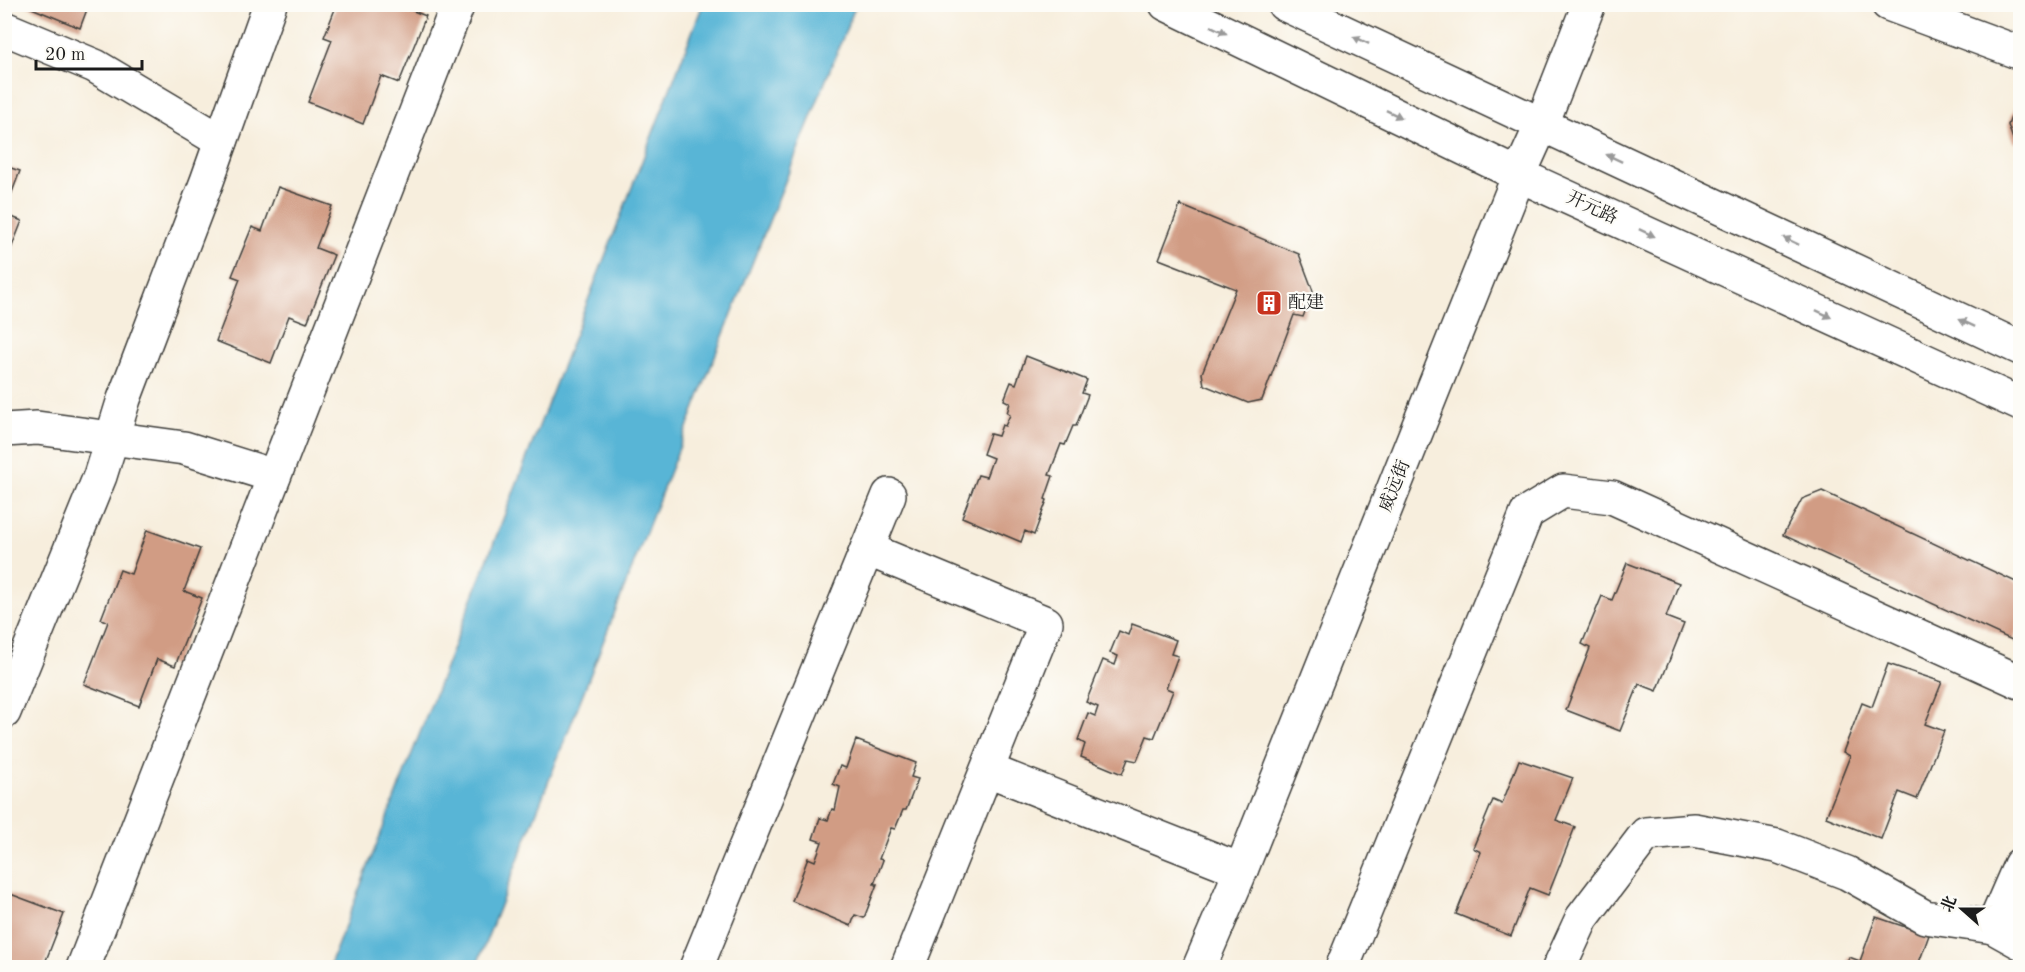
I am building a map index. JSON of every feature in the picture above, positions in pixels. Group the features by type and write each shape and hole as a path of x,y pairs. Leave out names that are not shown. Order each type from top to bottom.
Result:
{"street":[{"path":"4,712 100,476 124,399 270,4"},
{"path":"82,968 458,4"},
{"name":"开元路","path":"1166,4 1519,174 2020,404"},
{"path":"1284,4 2020,348"},
{"name":"威远街","path":"1208,965 1241,870 1589,4"},
{"path":"1888,4 2020,53"},
{"path":"4,28 95,66 221,141"},
{"path":"4,430 37,428 184,448 274,476"},
{"path":"1342,968 1527,513 1563,491 1612,497 2020,682"},
{"path":"696,968 890,495"},
{"path":"867,549 1046,623 907,968"},
{"path":"988,770 1241,870"},
{"path":"1558,968 1582,918 1646,834 1694,831 1777,846 1847,873 1925,917 2007,935 2020,865"}],"water":[{"path":"703,4 856,5 717,351 476,967 329,967"}],"building":[{"path":"22,4 89,4 80,28"},
{"path":"337,4 409,4 408,9 426,16 399,83 381,76 363,124 308,102 332,40 324,37"},
{"path":"2020,95 2020,144 2014,142 2008,125"},
{"path":"5,166 20,171 5,211"},
{"path":"278,187 332,206 316,248 334,255 307,323 289,316 271,363 216,341 240,279 232,276 252,227 262,231"},
{"name":"配建","path":"1180,205 1299,254 1313,291 1303,317 1294,315 1262,400 1248,403 1204,385 1202,373 1236,289 1159,259"},
{"path":"4,214 22,221 5,264 4,264"},
{"path":"1026,356 1087,380 1082,393 1088,395 1076,426 1073,426 1065,445 1061,444 1049,475 1053,476 1045,499 1047,500 1034,535 1025,531 1021,542 962,517 978,475 986,477 993,458 983,454 990,434 998,436 1002,425 1005,426 1010,415 1007,413 1010,403 1004,400 1011,382 1016,384"},
{"path":"1822,491 2016,582 2020,594 2020,617 2014,641 1783,535 1802,499"},
{"path":"147,530 200,549 184,591 202,598 175,666 157,659 139,706 84,684 108,622 101,619 120,570 131,574"},
{"path":"1627,563 1679,583 1666,617 1684,624 1657,691 1639,684 1620,731 1566,710 1590,648 1582,644 1602,596 1612,600"},
{"path":"1132,624 1176,640 1171,654 1178,656 1166,688 1173,691 1154,738 1147,736 1137,761 1128,759 1122,774 1081,757 1085,744 1078,740 1088,713 1095,716 1098,707 1086,702 1103,660 1115,665 1118,656 1110,653 1119,631 1128,635"},
{"path":"1888,664 1942,682 1925,724 1944,731 1917,799 1899,792 1881,839 1826,817 1850,756 1843,752 1862,703 1872,707"},
{"path":"856,740 916,763 911,777 918,779 906,810 903,810 895,829 891,828 879,859 883,860 874,884 877,884 864,918 855,915 851,926 792,901 808,858 815,861 822,842 813,839 820,818 828,820 832,809 835,810 840,787 833,784 840,766 846,768"},
{"path":"1519,760 1573,778 1556,820 1575,827 1548,895 1530,888 1511,936 1456,914 1481,852 1473,848 1493,800 1502,804"},
{"path":"5,892 64,914 43,968 4,968"},
{"path":"1876,917 1929,935 1917,968 1845,968 1849,957 1860,961"}],"place":[{"name":"配建","path":"1269,303"}]}
